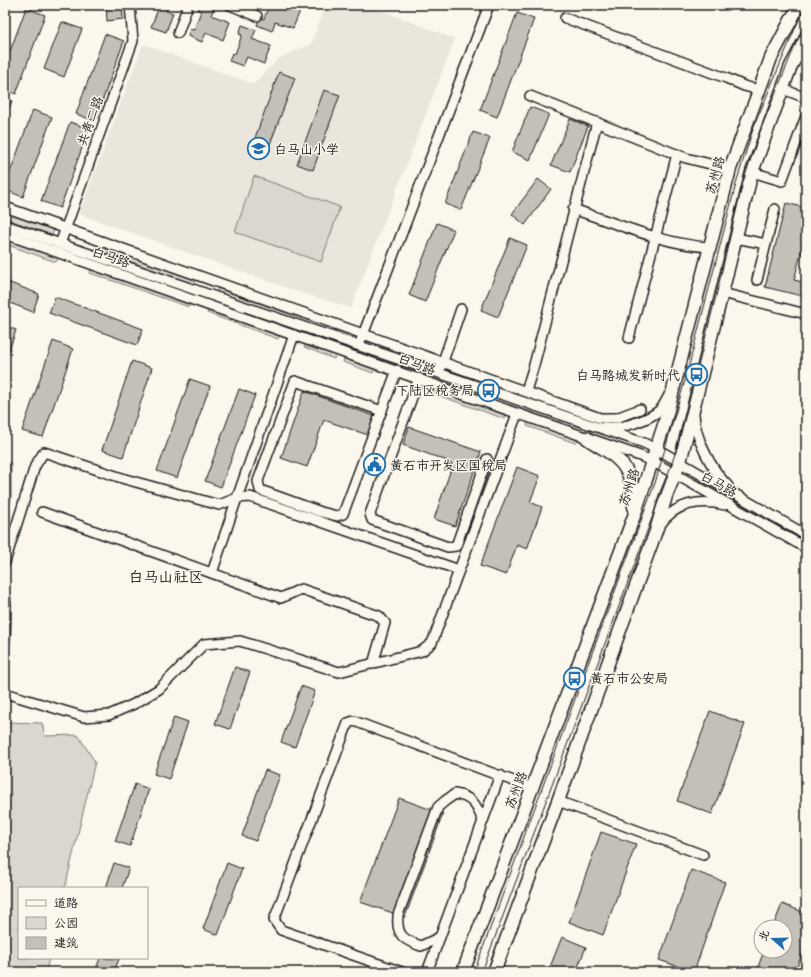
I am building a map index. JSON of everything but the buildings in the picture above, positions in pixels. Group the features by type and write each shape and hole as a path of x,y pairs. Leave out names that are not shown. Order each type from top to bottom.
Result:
{"main road":[{"name":"苏州路","path":"463,972 634,516 664,425 679,371 709,247 730,169 771,58 799,5"},
{"path":"494,972 558,801 680,462 752,172 791,66 806,38"},
{"path":"587,438 616,458 629,475 633,487 634,516"}],"street":[{"name":"共青二路","path":"60,244 133,41 130,5"},
{"path":"178,33 188,5"},
{"path":"230,5 257,16"},
{"path":"359,345 489,5"},
{"path":"565,18 744,86 759,90"},
{"path":"783,89 806,98"},
{"path":"530,96 677,154 730,169"},
{"path":"752,172 782,181 806,116"},
{"path":"526,391 597,122"},
{"path":"629,338 677,154"},
{"path":"5,207 600,418 616,418 640,410"},
{"path":"573,209 655,236 694,246 709,247"},
{"path":"757,280 775,209"},
{"name":"白马路","path":"5,225 439,372 656,448 806,535"},
{"name":"白马路","path":"5,234 397,370 652,461 806,548"},
{"path":"736,238 766,244"},
{"path":"722,293 806,314"},
{"path":"439,372 462,309"},
{"path":"212,573 294,335"},
{"path":"382,411 296,381 258,481 260,490 321,512 337,516 344,514 382,411 397,370"},
{"path":"419,378 370,514 372,520 448,547 456,546 487,459"},
{"path":"581,422 609,428 633,423 644,419 661,409 673,389"},
{"path":"694,404 694,424 703,448 718,475 730,488 745,499"},
{"path":"5,693 84,717 109,715 134,704 159,689 204,644 240,641 339,672 422,651 432,644 517,414"},
{"path":"5,562 35,466 44,452 125,479 219,505 237,498 250,497 459,570"},
{"path":"656,531 666,517 676,509 702,502 713,502 739,509"},
{"path":"42,512 281,598 301,589 379,616 385,623 373,664"},
{"path":"5,596 5,640"},
{"path":"402,972 281,930 274,920 348,723 354,721 532,788"},
{"path":"427,972 500,775"},
{"path":"440,938 420,946 407,941 400,934 397,925 398,915 438,807 455,794 462,795 478,807 483,821"},
{"path":"558,801 703,855"}],"shaded area":[{"name":"白马山小学","path":"326,5 367,5 455,39 351,308 298,292 79,214 143,44 253,84 281,57 311,44"}],"green space":[{"path":"254,176 340,207 321,262 235,232"},
{"path":"5,213 54,230 52,235 5,218"},
{"path":"5,239 58,257 56,262 5,244"},
{"path":"97,245 196,279 194,284 95,249"},
{"path":"91,268 190,302 189,307 90,273"},
{"path":"218,288 341,331 339,336 217,292"},
{"path":"208,309 280,334 278,339 207,313"},
{"path":"306,343 336,354 334,359 304,347"},
{"path":"382,346 427,361 425,365 381,350"},
{"path":"344,357 375,368 373,373 343,362"},
{"path":"456,372 584,416 583,420 454,376"},
{"path":"431,387 506,414 505,419 429,392"},
{"path":"528,421 577,438 575,443 527,426"},
{"path":"5,461 11,464 11,499 5,522"},
{"path":"5,722 42,723 45,736 78,735 95,762 65,887 18,887 18,959 49,959 46,972 5,972"}],"tram line":[{"path":"474,972 655,483 686,377 737,180 754,126 805,5"},
{"path":"482,972 678,445 743,182 762,126 806,19"}],"place":[{"name":"白马山小学","path":"258,149"},
{"name":"白马路城发新时代","path":"696,375"},
{"name":"下陆区税务局","path":"489,390"},
{"name":"黄石市开发区国税局","path":"375,465"},
{"name":"黄石市公安局","path":"574,678"}],"district":[{"name":"白马山社区","path":"166,577"}]}
